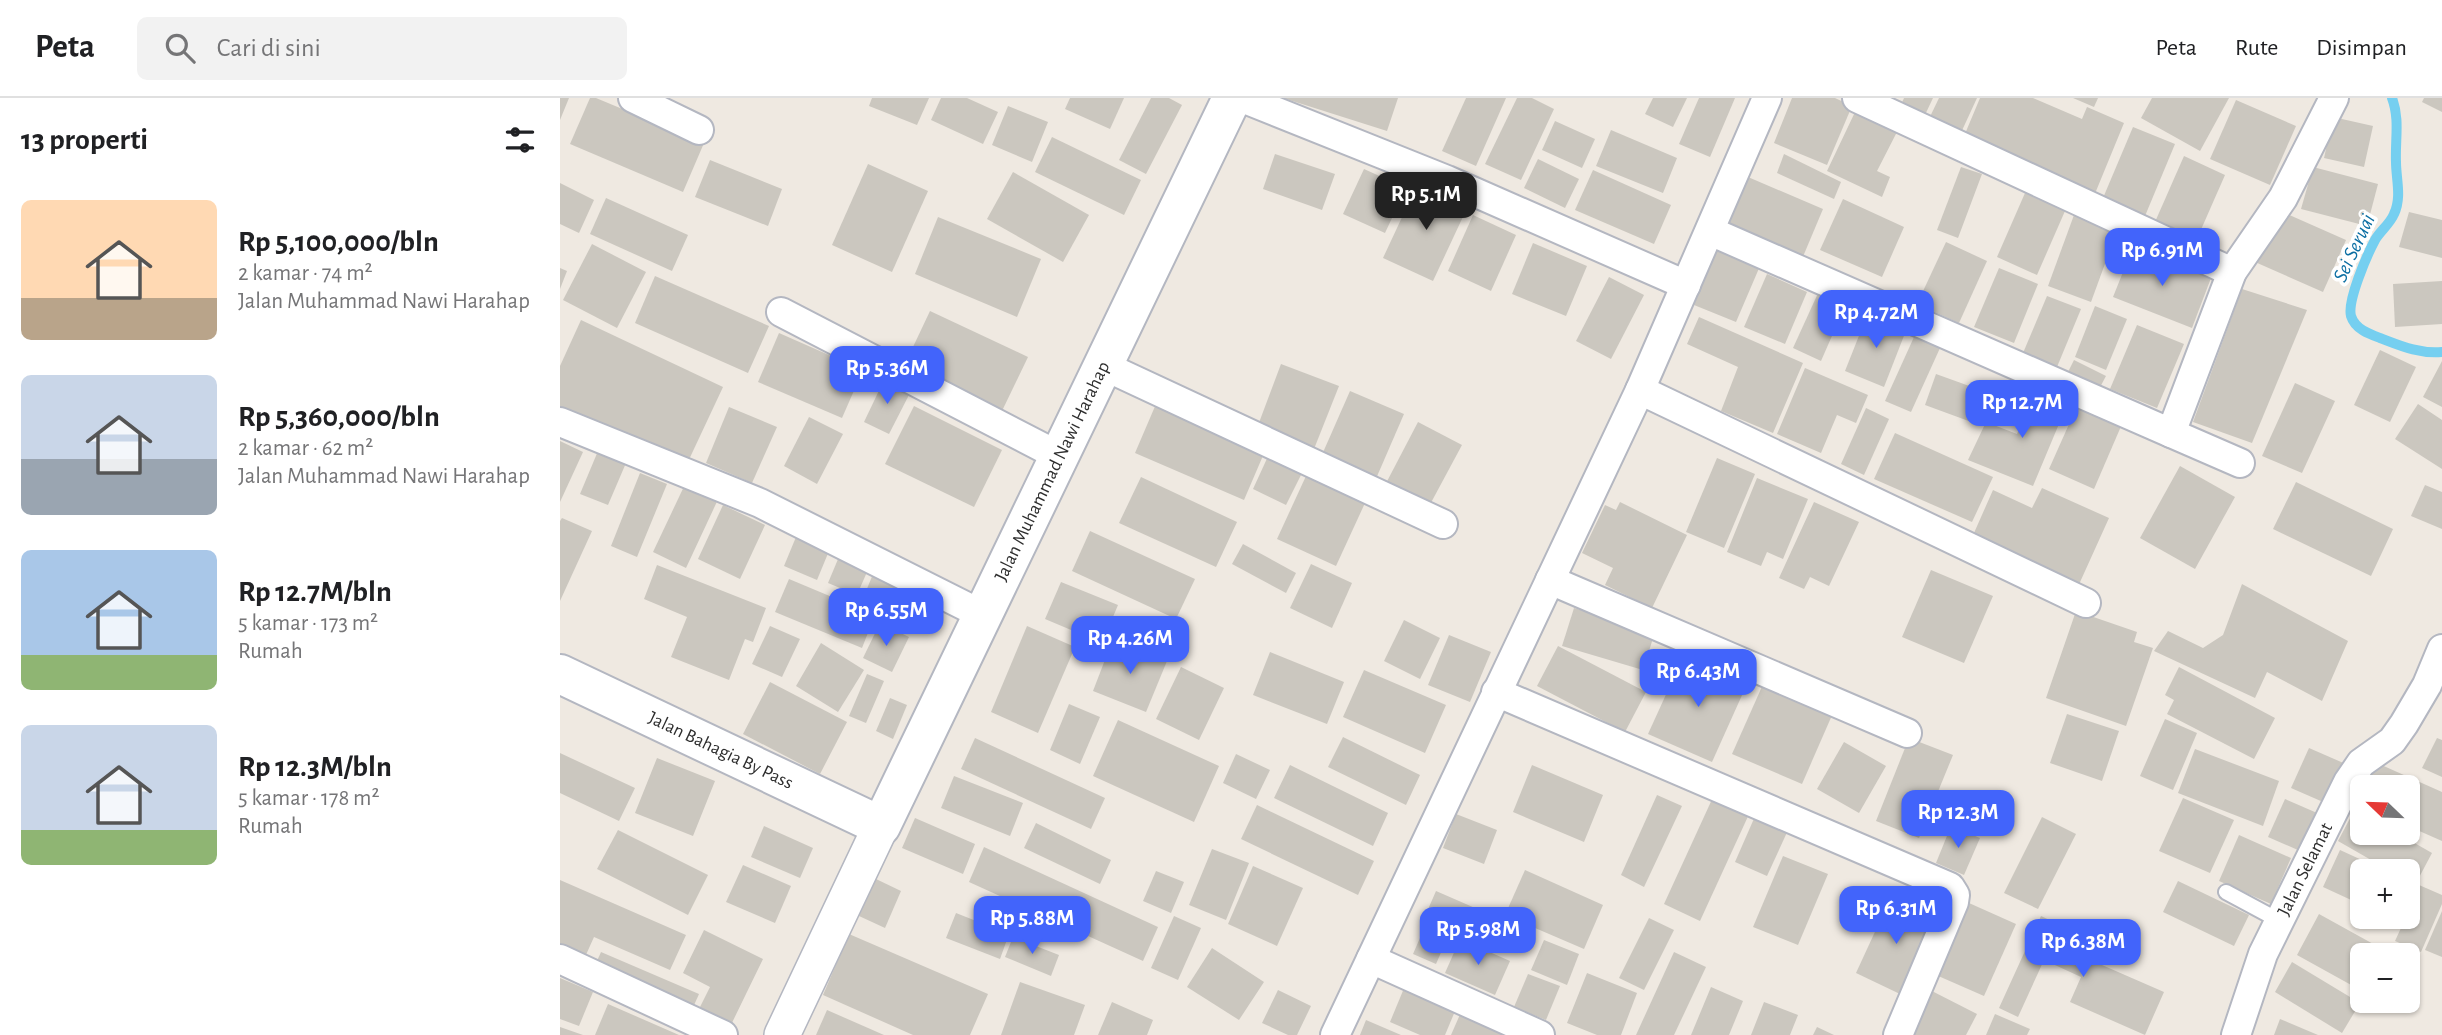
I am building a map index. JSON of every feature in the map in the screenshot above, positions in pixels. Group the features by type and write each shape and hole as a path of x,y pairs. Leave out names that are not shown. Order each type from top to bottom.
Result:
{"main road":[{"name":"Jalan Muhammad Nawi Harahap","path":"881,826 1232,98"},
{"name":"Jalan Bahagia By Pass","path":"560,674 881,826"}],"street":[{"path":"633,98 699,130"},
{"path":"1242,98 1447,180 1686,285"},
{"path":"1335,1035 1640,390 1767,98"},
{"path":"1857,98 2232,272"},
{"path":"2171,433 2232,272 2283,198 2325,100"},
{"path":"1710,231 2240,463"},
{"path":"781,312 1059,456"},
{"path":"1102,365 1443,524"},
{"path":"1640,390 2086,603"},
{"path":"560,422 760,503 983,615"},
{"path":"1550,580 1907,733"},
{"name":"Jalan Selamat","path":"2236,1035 2263,954 2348,782 2361,763 2392,741 2427,685 2442,649"},
{"path":"1496,692 1950,887 1955,895 1954,902 1898,1035"},
{"name":"Jalan Muhammad Nawi Harahap","path":"782,1035 881,826"},
{"path":"560,959 723,1035"},
{"path":"1371,959 1540,1035"}],"lane":[{"path":"2226,892 2280,921"}],"building":[{"path":"560,98 569,98 560,120"},
{"path":"590,98 596,98 704,143 683,192 570,144"},
{"path":"872,98 929,98 917,125 869,106"},
{"path":"941,98 967,98 998,112 983,144 931,120"},
{"path":"1070,98 1124,98 1110,129 1065,109"},
{"path":"1151,98 1169,98 1182,105 1146,174 1119,160"},
{"path":"1283,98 1398,98 1387,131"},
{"path":"1466,98 1506,98 1476,166 1442,151"},
{"path":"1517,98 1532,98 1554,109 1521,180 1485,164"},
{"path":"1653,98 1687,98 1673,127 1645,114"},
{"path":"1699,98 1735,98 1710,157 1679,144"},
{"path":"1792,98 1835,98 1852,106 1827,165 1774,143"},
{"path":"1904,98 1933,98 1924,117 1901,105"},
{"path":"1939,98 1977,98 1959,137 1927,123"},
{"path":"1980,98 2033,98 2082,119 2087,107 2124,123 2094,196 1962,141"},
{"path":"2073,98 2098,98 2094,107"},
{"path":"2152,98 2229,98 2200,151 2141,118"},
{"path":"2424,98 2442,98 2442,112 2422,102"},
{"path":"2236,100 2296,126 2270,185 2210,159"},
{"path":"1008,106 1048,122 1032,162 992,145"},
{"path":"1856,110 1899,128 1877,171 1890,177 1882,197 1827,171"},
{"path":"2333,117 2373,126 2364,167 2324,158"},
{"path":"1555,121 1595,139 1582,168 1542,150"},
{"path":"2133,127 2175,144 2145,216 2103,198"},
{"path":"1611,130 1677,158 1663,193 1596,166"},
{"path":"1052,137 1141,180 1124,215 1035,172"},
{"path":"1275,154 1335,174 1322,210 1263,189"},
{"path":"1784,154 1841,182 1834,199 1777,173"},
{"path":"2184,156 2225,175 2196,241 2155,222"},
{"path":"1538,159 1579,179 1565,208 1524,188"},
{"path":"710,160 782,189 768,226 695,197"},
{"path":"868,164 928,191 892,272 832,245"},
{"path":"1961,167 1982,174 1958,238 1937,230"},
{"path":"2313,167 2378,184 2367,226 2301,209"},
{"path":"1364,169 1406,188 1385,233 1343,214"},
{"path":"1593,170 1671,205 1654,244 1575,210"},
{"path":"1013,172 1089,215 1063,262 987,219"},
{"path":"1748,177 1823,209 1802,259 1727,227"},
{"path":"560,183 594,200 579,233 560,224"},
{"path":"1418,183 1468,206 1433,281 1383,258"},
{"path":"2025,193 2065,211 2037,275 1997,257"},
{"path":"606,198 688,235 672,271 590,234"},
{"path":"1843,199 1904,227 1882,277 1820,250"},
{"path":"2278,210 2346,240 2323,292 2255,262"},
{"path":"2409,212 2442,220 2442,258 2399,247"},
{"path":"1473,215 1516,235 1491,291 1448,271"},
{"path":"2074,215 2117,231 2091,302 2048,286"},
{"path":"938,217 1041,259 1017,317 915,274"},
{"path":"1946,242 1987,261 1959,323 1917,304"},
{"path":"1533,243 1587,266 1566,316 1512,294"},
{"path":"592,244 646,272 617,328 563,300"},
{"path":"2133,247 2211,278 2192,328 2113,297"},
{"path":"1717,248 1760,266 1736,322 1694,305"},
{"path":"560,268 567,271 560,289"},
{"path":"1999,268 2038,284 2014,343 1974,327"},
{"path":"1767,274 1807,292 1785,344 1744,327"},
{"path":"655,276 769,326 748,373 635,323"},
{"path":"1609,277 1644,295 1611,359 1576,341"},
{"path":"2442,281 2442,324 2395,327 2393,284"},
{"path":"2242,289 2307,310 2252,443 2193,422"},
{"path":"1819,291 1846,304 1821,361 1793,348"},
{"path":"2047,296 2081,309 2057,367 2023,353"},
{"path":"2095,306 2127,319 2106,370 2075,357"},
{"path":"930,311 1028,357 1002,411 904,366"},
{"path":"1868,313 1907,328 1884,387 1845,371"},
{"path":"1699,317 1803,363 1773,433 1721,411 1738,367 1687,344"},
{"path":"581,320 723,387 686,466 560,407 560,366"},
{"path":"2137,325 2184,344 2157,408 2110,389"},
{"path":"779,333 863,370 842,418 758,382"},
{"path":"1914,337 1940,348 1911,412 1885,401"},
{"path":"2380,350 2416,367 2390,422 2354,405"},
{"path":"2074,360 2106,376 2098,391 2066,376"},
{"path":"2442,361 2442,407 2423,397"},
{"path":"1281,364 1339,386 1314,449 1257,428"},
{"path":"1805,368 1868,395 1856,423 1837,415 1821,453 1777,434"},
{"path":"1936,374 1986,392 1974,423 1925,405"},
{"path":"885,378 911,391 889,434 864,422"},
{"path":"2295,383 2335,401 2302,473 2262,456"},
{"path":"2038,385 2069,400 2033,486 1968,460 1986,422 2017,434"},
{"path":"1350,391 1404,414 1375,481 1321,457"},
{"path":"1156,404 1265,451 1244,500 1135,453"},
{"path":"2078,404 2122,424 2094,489 2049,469"},
{"path":"2418,404 2442,420 2442,469 2395,439"},
{"path":"914,406 1002,450 974,507 885,464"},
{"path":"729,407 777,427 752,483 706,463"},
{"path":"1866,408 1889,419 1864,475 1841,464"},
{"path":"809,417 843,434 817,484 784,466"},
{"path":"1418,422 1462,445 1426,512 1383,489"},
{"path":"1895,433 1993,477 1972,522 1874,479"},
{"path":"560,441 583,452 560,502"},
{"path":"598,451 626,463 608,505 580,494"},
{"path":"1270,452 1304,469 1286,505 1253,489"},
{"path":"1717,458 1755,474 1724,548 1686,532"},
{"path":"2180,466 2235,497 2195,569 2140,538"},
{"path":"640,473 667,484 637,557 611,546"},
{"path":"1306,476 1365,503 1336,566 1277,539"},
{"path":"1141,477 1237,522 1216,567 1119,523"},
{"path":"688,478 721,493 686,568 653,552"},
{"path":"1757,478 1808,499 1783,559 1767,552 1761,566 1727,552"},
{"path":"2296,482 2393,529 2371,576 2273,529"},
{"path":"2425,485 2442,492 2442,529 2411,516"},
{"path":"2042,488 2109,518 2076,591 1970,542 1993,490 2032,508"},
{"path":"1620,502 1687,535 1652,608 1605,585 1613,568 1582,553 1605,505 1616,510"},
{"path":"1814,502 1859,522 1829,586 1810,577 1804,589 1779,578"},
{"path":"723,505 765,525 740,579 698,559"},
{"path":"562,518 592,531 560,601 560,521"},
{"path":"1090,531 1195,579 1176,619 1072,571"},
{"path":"796,537 829,551 817,580 784,566"},
{"path":"1243,544 1296,573 1286,593 1232,564"},
{"path":"841,552 870,565 857,595 828,583"},
{"path":"1311,564 1352,583 1332,628 1290,608"},
{"path":"657,565 766,608 753,642 745,639 729,680 671,657 687,617 644,599"},
{"path":"1931,570 1993,596 1964,663 1902,637"},
{"path":"873,574 927,597 915,623 862,601"},
{"path":"789,579 875,615 862,648 775,612"},
{"path":"1061,582 1118,605 1102,643 1045,619"},
{"path":"2242,584 2348,641 2322,701 2267,672 2255,698 2154,651 2168,631 2203,648 2223,635"},
{"path":"1574,608 1655,632 1643,670 1562,646"},
{"path":"2076,611 2137,632 2134,642 2153,648 2126,726 2046,698"},
{"path":"1404,620 1440,638 1420,679 1384,661"},
{"path":"880,623 909,637 892,672 863,658"},
{"path":"770,626 800,639 782,677 752,664"},
{"path":"1027,626 1075,647 1038,733 991,712"},
{"path":"1449,635 1491,652 1470,702 1428,685"},
{"path":"1113,639 1167,661 1146,712 1093,691"},
{"path":"821,643 864,670 838,712 796,686"},
{"path":"1558,646 1646,692 1625,732 1537,686"},
{"path":"1270,652 1344,682 1327,724 1253,695"},
{"path":"1684,655 1747,684 1712,762 1648,734"},
{"path":"1181,667 1224,688 1199,740 1156,719"},
{"path":"2179,667 2275,718 2254,759 2167,714 2174,700 2165,695"},
{"path":"1364,670 1446,705 1425,753 1343,717"},
{"path":"867,674 884,681 866,723 849,716"},
{"path":"770,682 847,722 820,774 743,734"},
{"path":"1764,682 1833,713 1802,784 1732,754"},
{"path":"890,698 907,705 893,739 876,731"},
{"path":"1069,704 1100,717 1080,764 1050,750"},
{"path":"2067,714 2119,731 2102,781 2050,763"},
{"path":"2165,719 2197,733 2173,790 2140,776"},
{"path":"1118,720 1219,766 1194,822 1093,776"},
{"path":"1343,737 1420,775 1406,805 1328,767"},
{"path":"975,738 1105,798 1091,829 961,769"},
{"path":"1909,738 1953,755 1919,838 1876,821"},
{"path":"2437,738 2442,740 2442,777 2422,768"},
{"path":"1844,742 1886,766 1859,813 1817,789"},
{"path":"2309,748 2348,765 2330,805 2291,788"},
{"path":"2195,749 2279,781 2263,826 2178,793"},
{"path":"560,753 635,788 619,821 560,793"},
{"path":"1236,754 1270,770 1256,799 1223,783"},
{"path":"657,758 715,781 693,836 635,813"},
{"path":"2377,763 2404,775 2372,775"},
{"path":"1290,765 1388,813 1373,846 1274,798"},
{"path":"1532,765 1603,795 1584,842 1513,812"},
{"path":"954,776 1023,803 1010,836 941,808"},
{"path":"2420,782 2442,792 2442,841 2420,831"},
{"path":"1657,795 1682,806 1644,887 1621,875"},
{"path":"1714,795 1750,812 1700,921 1664,904"},
{"path":"2183,798 2234,820 2210,873 2159,851"},
{"path":"2285,799 2324,816 2307,854 2268,837"},
{"path":"1257,805 1374,861 1358,895 1241,839"},
{"path":"1456,814 1497,830 1484,864 1443,848"},
{"path":"1756,814 1789,828 1767,876 1735,862"},
{"path":"2042,817 2076,834 2038,909 2004,893"},
{"path":"915,818 975,844 963,874 902,848"},
{"path":"2350,818 2350,845 2418,845 2432,853 2420,876 2420,859 2369,859 2338,841"},
{"path":"1036,823 1111,860 1100,884 1024,848"},
{"path":"764,826 813,848 800,878 751,857"},
{"path":"1951,826 1980,838 1964,875 1936,863"},
{"path":"618,830 708,875 688,915 597,869"},
{"path":"2239,835 2291,858 2271,904 2219,881"},
{"path":"984,847 1158,927 1143,961 969,882"},
{"path":"1212,849 1249,863 1226,920 1189,905"},
{"path":"2340,850 2360,859 2350,859 2350,899 2323,887"},
{"path":"1783,856 1828,874 1798,945 1753,927"},
{"path":"743,865 791,886 775,923 726,902"},
{"path":"1253,866 1303,888 1277,946 1228,924"},
{"path":"1525,870 1603,905 1584,949 1505,915"},
{"path":"1156,871 1184,882 1171,913 1143,901"},
{"path":"876,879 901,891 885,928 859,916"},
{"path":"560,880 686,935 670,970 594,937 585,957 560,946"},
{"path":"2178,881 2249,915 2234,946 2163,912"},
{"path":"2420,885 2442,895 2442,904 2421,952 2420,943 2395,941 2400,929 2420,929"},
{"path":"1436,891 1521,928 1511,951 1453,925 1436,964 1413,954 1430,915 1426,914"},
{"path":"1891,897 1935,918 1900,994 1856,973"},
{"path":"1969,903 2016,924 1984,996 1936,975"},
{"path":"2442,911 2442,957 2425,950"},
{"path":"956,913 1009,934 1000,959 946,938"},
{"path":"2319,914 2371,943 2350,943 2350,984 2297,955"},
{"path":"1174,916 1201,928 1178,980 1151,968"},
{"path":"2041,916 2060,925 2058,929 2108,953 2102,965 2164,992 2145,1035 2070,1002 2081,977 2044,960 2018,1017 1999,1008"},
{"path":"1649,918 1674,930 1644,990 1619,978"},
{"path":"704,930 763,959 728,1031 696,1015 710,987 683,973"},
{"path":"849,934 988,994 970,1035 913,1035 823,995"},
{"path":"1013,937 1059,955 1051,976 1005,957"},
{"path":"1460,939 1510,961 1495,995 1445,973"},
{"path":"1544,940 1579,954 1567,985 1531,970"},
{"path":"1212,948 1264,982 1239,1020 1187,987"},
{"path":"601,952 699,994 691,1012 593,970"},
{"path":"1674,952 1706,967 1674,1035 1636,1035"},
{"path":"2292,962 2350,997 2350,1013 2354,1013 2342,1033 2275,992"},
{"path":"1587,973 1637,993 1621,1035 1597,1035 1567,1023"},
{"path":"1528,974 1560,986 1546,1020 1514,1007"},
{"path":"560,978 593,992 579,1026 560,1019"},
{"path":"1407,981 1458,1004 1445,1035 1420,1035 1390,1022"},
{"path":"1020,982 1085,1005 1074,1035 1001,1035"},
{"path":"1711,987 1743,1001 1729,1035 1691,1035"},
{"path":"1926,988 1977,1014 1966,1035 1902,1035"},
{"path":"1278,990 1311,1006 1297,1035 1288,1035 1262,1023"},
{"path":"1112,1002 1153,1020 1147,1035 1098,1035"},
{"path":"1764,1002 1798,1015 1790,1035 1751,1035"},
{"path":"1465,1003 1524,1035 1451,1035"},
{"path":"608,1004 679,1035 595,1035"},
{"path":"827,1010 884,1035 816,1035"},
{"path":"1995,1014 2030,1029 2027,1035 1986,1035"},
{"path":"2280,1019 2318,1035 2274,1035"},
{"path":"1366,1020 1401,1035 1360,1035"},
{"path":"560,1027 583,1035 560,1035"},
{"path":"1817,1027 1834,1035 1813,1035"}],"waterway":[{"name":"Sei Seruai","path":"2392,98 2397,122 2398,201 2392,218 2375,240 2363,267 2352,300 2351,316 2359,328 2367,333 2418,351 2442,352"}]}
